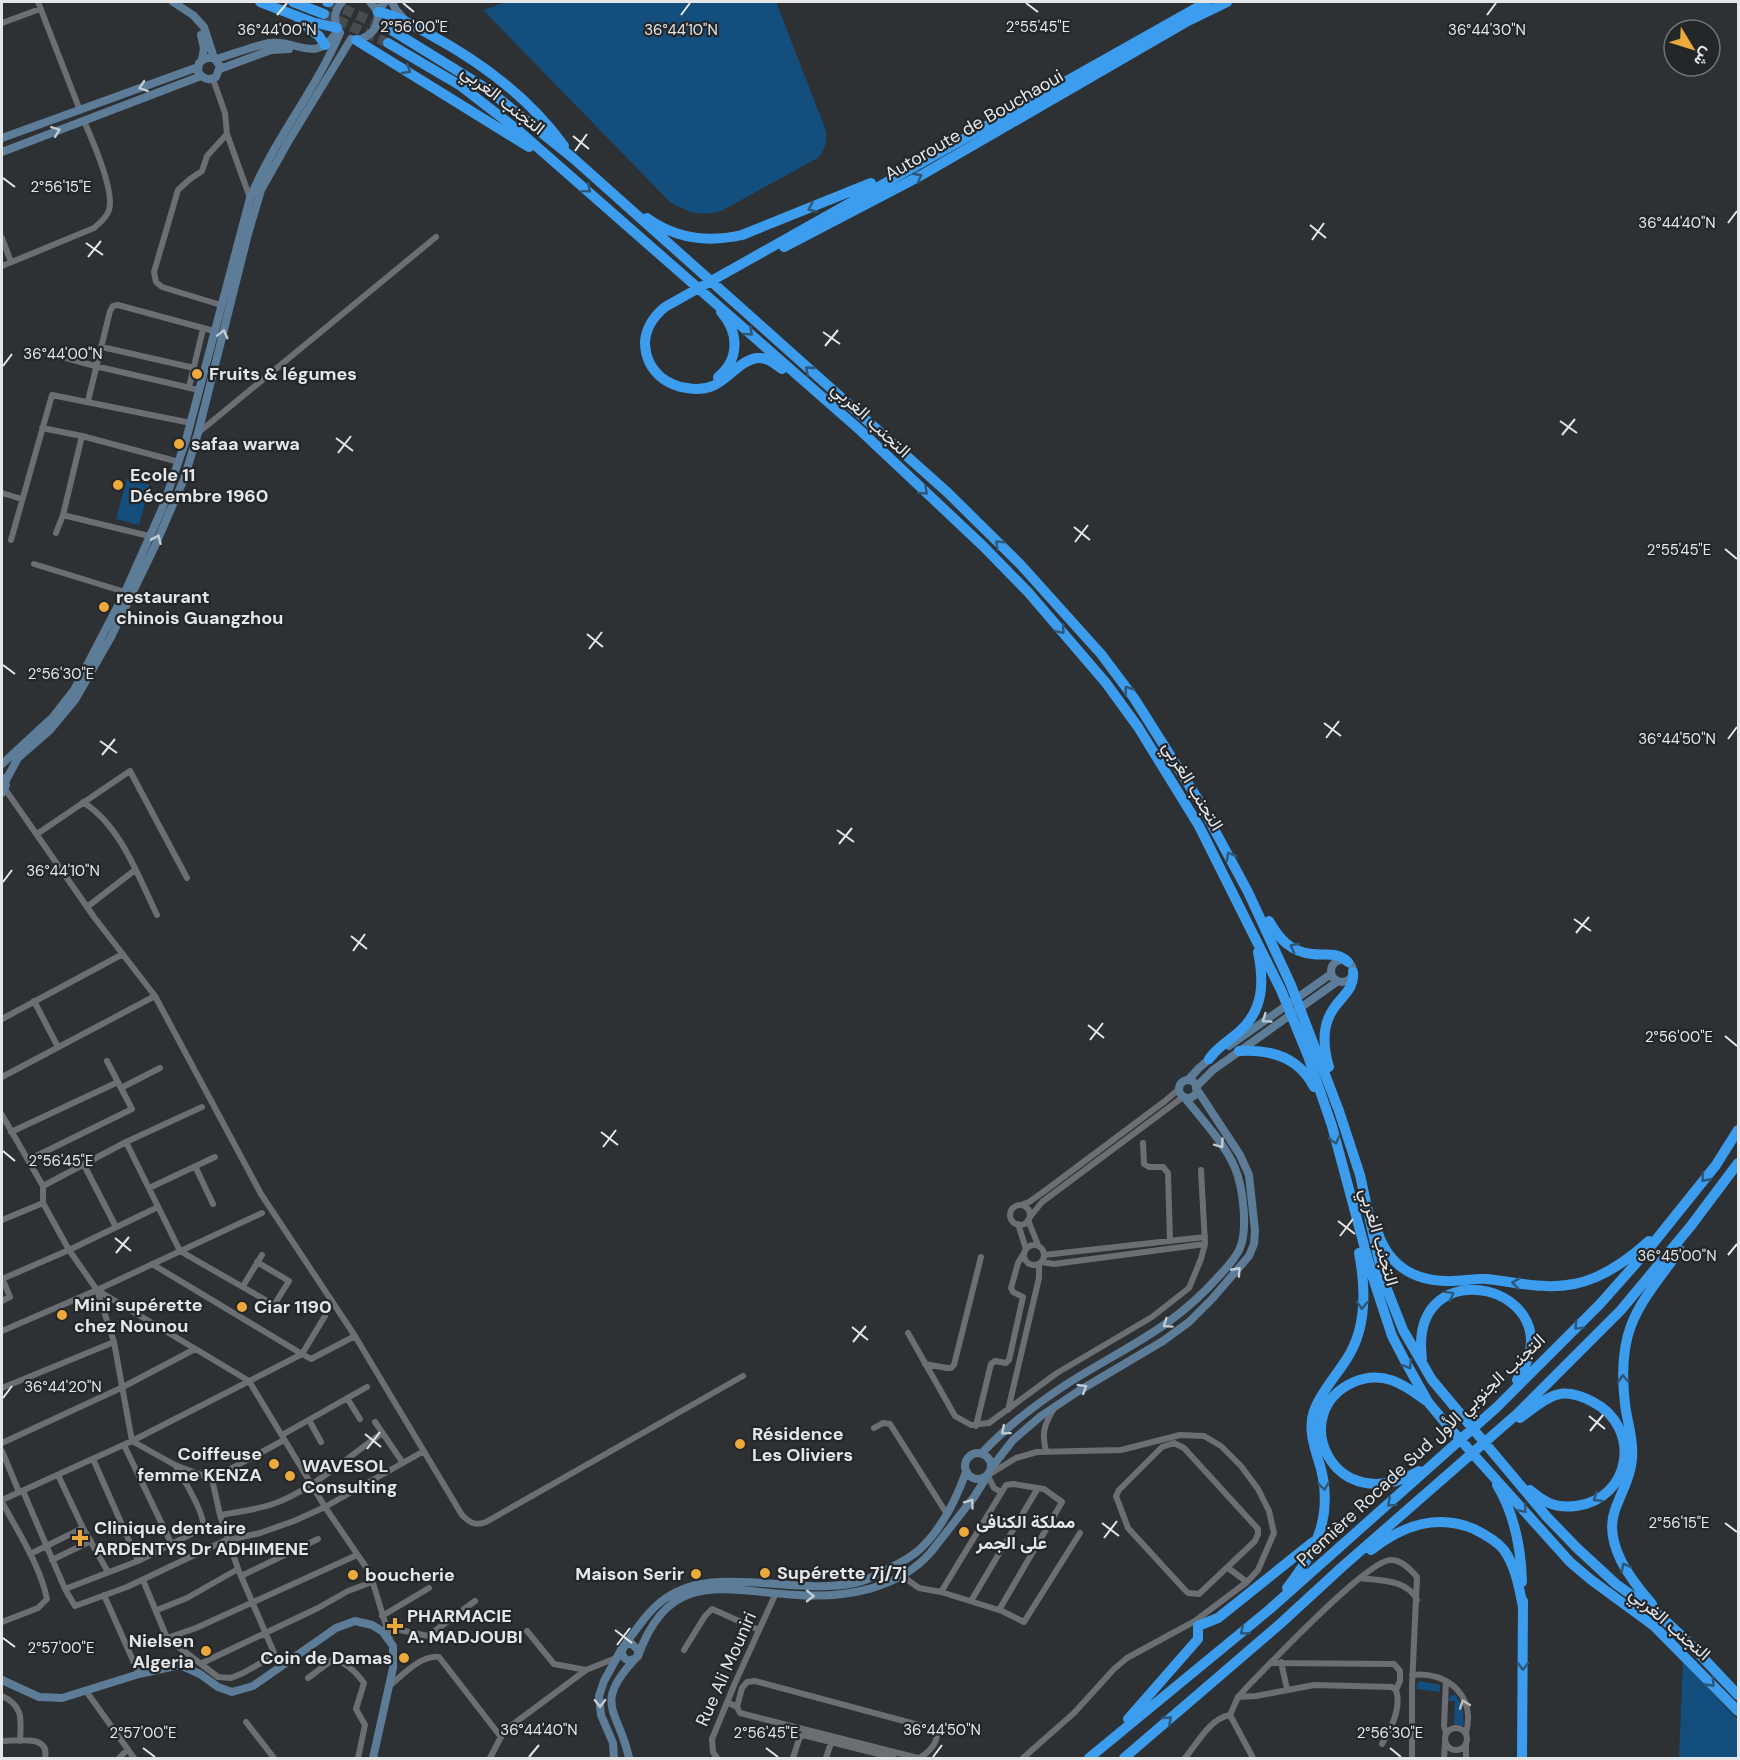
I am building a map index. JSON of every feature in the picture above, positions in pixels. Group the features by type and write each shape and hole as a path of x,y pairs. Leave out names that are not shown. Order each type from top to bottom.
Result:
{"highway":[{"path":"260,2 339,30"},
{"path":"293,2 324,14"},
{"name":"Autoroute de Bouchaoui","path":"734,270 942,150 1207,2"},
{"name":"Autoroute de Bouchaoui","path":"734,270 920,176 1188,21 1227,2"},
{"path":"377,12 407,22 462,52 491,72 533,110 573,158"},
{"path":"290,14 316,34 325,45"},
{"name":"التجنب الغربي","path":"393,31 487,89 573,158 947,492 1041,587 1101,654 1134,698 1199,801 1248,892 1339,1111 1360,1175 1383,1279 1403,1330 1432,1380 1547,1517 1594,1565 1658,1614 1738,1695"},
{"path":"354,40 492,123 565,171"},
{"name":"التجنب الغربي","path":"388,43 461,86 519,131 565,171 691,292 838,411 983,546 1028,592 1106,683 1138,727 1199,826 1254,934 1286,987"},
{"path":"598,181 664,229 692,238 726,239 819,205 942,150"},
{"path":"734,270 691,292 656,314 646,332 646,352 649,362 660,377 677,386 694,389 706,388 723,381 754,359 768,359 838,411"},
{"path":"691,292 724,316 735,339 734,357 727,368 721,375 702,384 678,382 668,378 656,365 651,350 652,333 661,316 691,292"},
{"path":"1248,892 1261,907 1278,936 1288,945 1306,953 1339,955 1350,967 1352,986 1332,1011 1324,1035 1339,1111"},
{"path":"1209,1059 1245,1026 1259,1002 1262,975 1254,934"},
{"name":"التجنب الغربي","path":"1301,1023 1369,1264 1392,1336 1428,1402 1570,1562 1654,1626 1738,1711"},
{"path":"1239,1051 1268,1051 1293,1062 1308,1077 1326,1109"},
{"name":"Première Rocade Sud التجنب الجنوبي الأول","path":"1089,1758 1270,1609 1503,1401 1600,1304 1647,1251 1716,1166 1738,1130"},
{"path":"1674,1629 1630,1576 1621,1560 1613,1536 1614,1513 1630,1470 1632,1458 1631,1432 1625,1405 1624,1348 1628,1329 1638,1308 1738,1164"},
{"name":"Première Rocade Sud التجنب الجنوبي الأول","path":"1124,1758 1280,1624 1516,1414 1621,1310 1690,1227 1738,1164"},
{"path":"1360,1175 1379,1237 1388,1255 1395,1264 1416,1275 1440,1281 1485,1279 1551,1287 1575,1284 1595,1277 1638,1251 1677,1214"},
{"path":"1270,1609 1304,1565 1319,1537 1325,1498 1323,1478 1313,1440 1314,1412 1348,1357 1361,1324 1363,1274 1347,1185"},
{"path":"1422,1363 1419,1342 1424,1322 1436,1304 1453,1291 1471,1289 1492,1292 1511,1300 1526,1317 1531,1350 1526,1367 1503,1401"},
{"path":"1428,1402 1404,1385 1382,1377 1368,1378 1346,1386 1332,1398 1324,1409 1322,1431 1326,1452 1336,1468 1352,1480 1386,1484 1405,1479 1419,1471 1460,1441"},
{"path":"1467,1458 1543,1401 1567,1392 1577,1393 1599,1405 1611,1414 1619,1426 1624,1440 1622,1468 1618,1479 1601,1497 1591,1503 1570,1507 1549,1503 1514,1476"},
{"path":"1484,1465 1504,1498 1516,1527 1521,1561 1522,1758"},
{"path":"1280,1624 1374,1548 1406,1527 1426,1521 1463,1525 1486,1534 1504,1550 1515,1573 1523,1607"},
{"path":"1110,1740 1198,1639 1197,1623 1218,1618 1305,1551 1319,1537"}],"street":[{"path":"2,266 94,228 110,210 110,194 99,157 38,2"},
{"path":"173,2 193,15 204,27 220,69"},
{"path":"2,764 62,706 85,671 125,591 173,482 191,423 250,198 261,172 326,63 339,30 335,14 342,2"},
{"path":"370,2 377,12 378,19 374,31 369,36 354,40 288,142 261,190 184,480 111,637 67,711 50,730 18,758 3,787 18,805 87,907 155,996 261,1194 355,1336 468,1522 477,1525 486,1522 743,1376"},
{"path":"377,12 385,2"},
{"path":"392,2 407,22"},
{"path":"2,23 40,9"},
{"path":"193,15 204,43 200,68 206,79 213,79 220,69 271,50 315,49 325,45 339,30"},
{"path":"339,30 354,40"},
{"path":"2,152 84,121 200,68 210,57 215,59 274,43 298,48"},
{"path":"2,138 79,108 200,68"},
{"path":"213,79 225,113 227,134 250,198"},
{"path":"79,108 84,121"},
{"path":"221,305 162,287 156,282 154,272 178,190 189,179 200,173 205,167 207,156 227,134"},
{"path":"198,434 436,237"},
{"path":"2,238 11,262"},
{"path":"88,401 110,310 115,305 214,331"},
{"path":"189,387 203,329"},
{"path":"102,347 194,368"},
{"path":"48,353 199,390"},
{"path":"11,540 52,395 191,423"},
{"path":"42,428 82,436 179,462"},
{"path":"56,533 63,515 82,436"},
{"path":"2,493 22,499"},
{"path":"63,515 149,536"},
{"path":"34,564 125,591"},
{"path":"37,834 130,771 188,878"},
{"path":"83,802 92,808 114,834 157,915"},
{"path":"87,907 135,870"},
{"path":"2,1019 123,954"},
{"path":"614,1758 613,1743 598,1704 599,1696 616,1658 653,1608 665,1598 680,1590 712,1581 796,1586 855,1583 874,1577 897,1565 919,1551 946,1514 958,1495 968,1458 982,1453 1056,1391 1154,1333 1205,1293 1236,1256 1242,1243 1244,1229 1236,1172 1231,1160 1182,1094 1181,1083 1188,1080 1209,1059 1331,974 1332,966 1338,962 1350,967 1348,981 1338,981 1239,1051 1209,1074 1196,1087 1196,1093 1192,1097 1182,1094 1165,1101 1040,1195 1014,1207 1010,1212 1011,1218 1018,1224 1025,1259 1029,1264 1054,1264 1205,1240"},
{"path":"1331,974 1338,981"},
{"path":"2,1077 155,996"},
{"path":"34,1001 58,1047"},
{"path":"28,1160 132,1109 107,1061"},
{"path":"11,1132 160,1068"},
{"path":"629,1758 626,1745 612,1716 611,1695 619,1678 637,1657 650,1627 667,1608 679,1599 710,1589 815,1596 846,1594 866,1590 902,1576 931,1552 1018,1435 1057,1405 1183,1327 1246,1262 1252,1250 1255,1231 1250,1183 1246,1168 1196,1087 1188,1080"},
{"path":"1018,1224 1024,1224 1042,1202 1182,1094"},
{"path":"43,1186 126,1142 202,1107"},
{"path":"2,1115 43,1186 43,1203 69,1250 97,1290 114,1342 132,1441 175,1465 212,1479"},
{"path":"126,1142 180,1251 274,1305 289,1281 257,1262"},
{"path":"1143,1143 1144,1164 1149,1167 1163,1167 1168,1173 1170,1240"},
{"path":"149,1188 215,1156"},
{"path":"84,1165 116,1227"},
{"path":"195,1166 213,1204"},
{"path":"908,1333 955,1416 967,1424 976,1426 989,1423 1057,1373 1152,1317 1187,1291 1193,1281 1205,1240 1201,1170"},
{"path":"2,1220 43,1203"},
{"path":"1008,1410 1039,1278 1040,1263 1044,1255 1043,1249 1038,1245 1028,1209 1021,1205"},
{"path":"2,1301 10,1297 2,1278 69,1250 158,1207"},
{"path":"2,1331 97,1290 262,1212"},
{"path":"1044,1255 1170,1240 1205,1240"},
{"path":"976,1426 991,1364 995,1361 1006,1363 1009,1360 1023,1297 1013,1292 1011,1288 1018,1263 1025,1251 1033,1245 1038,1245"},
{"path":"243,1286 262,1255"},
{"path":"925,1364 948,1368 954,1365 981,1257"},
{"path":"152,1264 311,1359 355,1336"},
{"path":"97,1290 249,1381 325,1507 370,1573 393,1646 393,1668 373,1758"},
{"path":"2,1622 38,1608 47,1599 45,1588 30,1554 2,1501 124,1445 302,1354 325,1316"},
{"path":"2,1388 114,1342"},
{"path":"2,1443 121,1388 195,1350"},
{"path":"212,1479 367,1387"},
{"path":"347,1398 360,1419"},
{"path":"1046,1451 1043,1431 1057,1405"},
{"path":"309,1420 321,1442"},
{"path":"375,1422 403,1463"},
{"path":"874,1428 883,1423 890,1424 946,1514"},
{"path":"220,1515 271,1505 311,1484 382,1433"},
{"path":"966,1472 976,1480 1016,1458 1046,1451 1121,1450 1180,1435 1204,1436 1221,1446 1241,1466 1258,1489 1269,1511 1274,1533 1258,1570 1247,1582 1197,1623 1143,1649 1121,1663 1074,1713 1023,1758"},
{"path":"1168,1444 1179,1444 1258,1529 1255,1541 1228,1568 1204,1591 1199,1594 1188,1593 1128,1528 1118,1503 1117,1492 1168,1444"},
{"path":"124,1445 172,1545"},
{"path":"2,1451 65,1589 75,1606 143,1580 229,1540 278,1528 325,1507 424,1451"},
{"path":"982,1453 988,1457 989,1473 994,1488 1001,1492"},
{"path":"93,1459 138,1561"},
{"path":"65,1589 138,1561 205,1526 194,1498 175,1465"},
{"path":"58,1474 83,1528 108,1572"},
{"path":"212,1479 220,1515 238,1569 275,1655 283,1665"},
{"path":"941,1592 1006,1485 1044,1489 1062,1502 999,1611"},
{"path":"971,1602 1038,1488"},
{"path":"30,1554 83,1528"},
{"path":"902,1576 919,1588 941,1592 999,1611 1024,1622 1080,1533"},
{"path":"241,1576 318,1539"},
{"path":"52,1560 91,1541"},
{"path":"167,1638 196,1628 357,1555"},
{"path":"1230,1715 1238,1697 1359,1577 1385,1561 1398,1561 1408,1567 1417,1577 1412,1675 1412,1758"},
{"path":"1228,1568 1247,1582"},
{"path":"157,1610 187,1598 238,1569"},
{"path":"1359,1577 1402,1584 1413,1593 1417,1601"},
{"path":"143,1580 167,1638 218,1677 231,1678 275,1655"},
{"path":"202,1663 318,1608 348,1591 372,1582"},
{"path":"382,1616 429,1588"},
{"name":"Rue Ali Mouniri","path":"717,1758 713,1752 712,1739 776,1593"},
{"path":"104,1595 139,1674"},
{"path":"386,1627 428,1636 475,1601"},
{"path":"684,1650 705,1616 712,1609 759,1630"},
{"path":"2,1680 39,1697 62,1698 139,1674 180,1665 200,1674 218,1687 232,1692 253,1686 336,1628 355,1621 372,1625 382,1631 393,1646"},
{"path":"527,1630 554,1664 586,1670"},
{"path":"629,1644 635,1645 639,1650 637,1657 631,1661 626,1660 622,1655 623,1648 629,1644"},
{"path":"388,1687 420,1662 435,1656 439,1657 501,1737"},
{"path":"490,1758 504,1731 586,1670 616,1658"},
{"path":"308,1678 332,1659 341,1661 357,1673 364,1683 356,1709 365,1725 358,1758"},
{"path":"1281,1662 1287,1689"},
{"path":"1271,1663 1394,1664 1400,1671 1400,1681 1396,1690 1398,1698 1390,1729 1382,1744"},
{"path":"1412,1675 1428,1675 1446,1681 1464,1700 1468,1717 1466,1758"},
{"path":"728,1702 737,1707 740,1713 918,1758 936,1743 937,1738 937,1733 930,1728 755,1681 747,1682 742,1688 737,1707"},
{"path":"1444,1758 1446,1681"},
{"path":"1238,1697 1256,1696 1314,1685 1392,1687 1396,1690"},
{"path":"86,1690 134,1758"},
{"path":"2,1696 13,1702 18,1709 21,1718 20,1741"},
{"path":"1185,1758 1213,1724 1221,1717 1230,1715"},
{"path":"1230,1715 1253,1758"},
{"path":"246,1722 274,1758"},
{"path":"1446,1733 1451,1728 1458,1727 1466,1733"},
{"path":"793,1758 801,1736 894,1758"},
{"path":"2,1740 38,1741 46,1750 45,1758"},
{"path":"826,1758 831,1743"},
{"path":"1445,1743 1457,1750 1466,1743"},
{"path":"118,1758 127,1750"}],"shaded area":[{"path":"506,2 776,2 825,128 825,147 818,158 721,211 700,214 683,209 670,202 483,10"},
{"path":"127,479 150,485 139,525 116,519"},
{"path":"1683,1662 1738,1720 1738,1758 1679,1758"},
{"path":"1420,1681 1440,1685 1440,1692 1417,1689 1416,1685"},
{"path":"1455,1694 1462,1706 1464,1726 1454,1724 1455,1701 1448,1701 1448,1698"}],"tunnel":[{"path":"330,3 393,31"},
{"path":"324,14 388,43"}],"place":[{"name":"Fruits & légumes","path":"197,374"},
{"name":"safaa warwa","path":"179,444"},
{"name":"Ecole 11 Décembre 1960","path":"118,485"},
{"name":"restaurant chinois Guangzhou","path":"104,607"},
{"name":"Ciar 1190","path":"242,1307"},
{"name":"Mini supérette chez Nounou","path":"62,1315"},
{"name":"Résidence Les Oliviers","path":"740,1444"},
{"name":"Coiffeuse femme KENZA","path":"274,1464"},
{"name":"WAVESOL Consulting","path":"290,1476"},
{"name":"مملكة الكنافى على الجمر","path":"964,1532"},
{"name":"Clinique dentaire ARDENTYS Dr ADHIMENE","path":"80,1538"},
{"name":"Supérette 7j/7j","path":"765,1573"},
{"name":"Maison Serir","path":"696,1574"},
{"name":"boucherie","path":"353,1575"},
{"name":"PHARMACIE A. MADJOUBI","path":"395,1626"},
{"name":"Nielsen Algeria","path":"206,1651"},
{"name":"Coin de Damas","path":"404,1658"}]}
